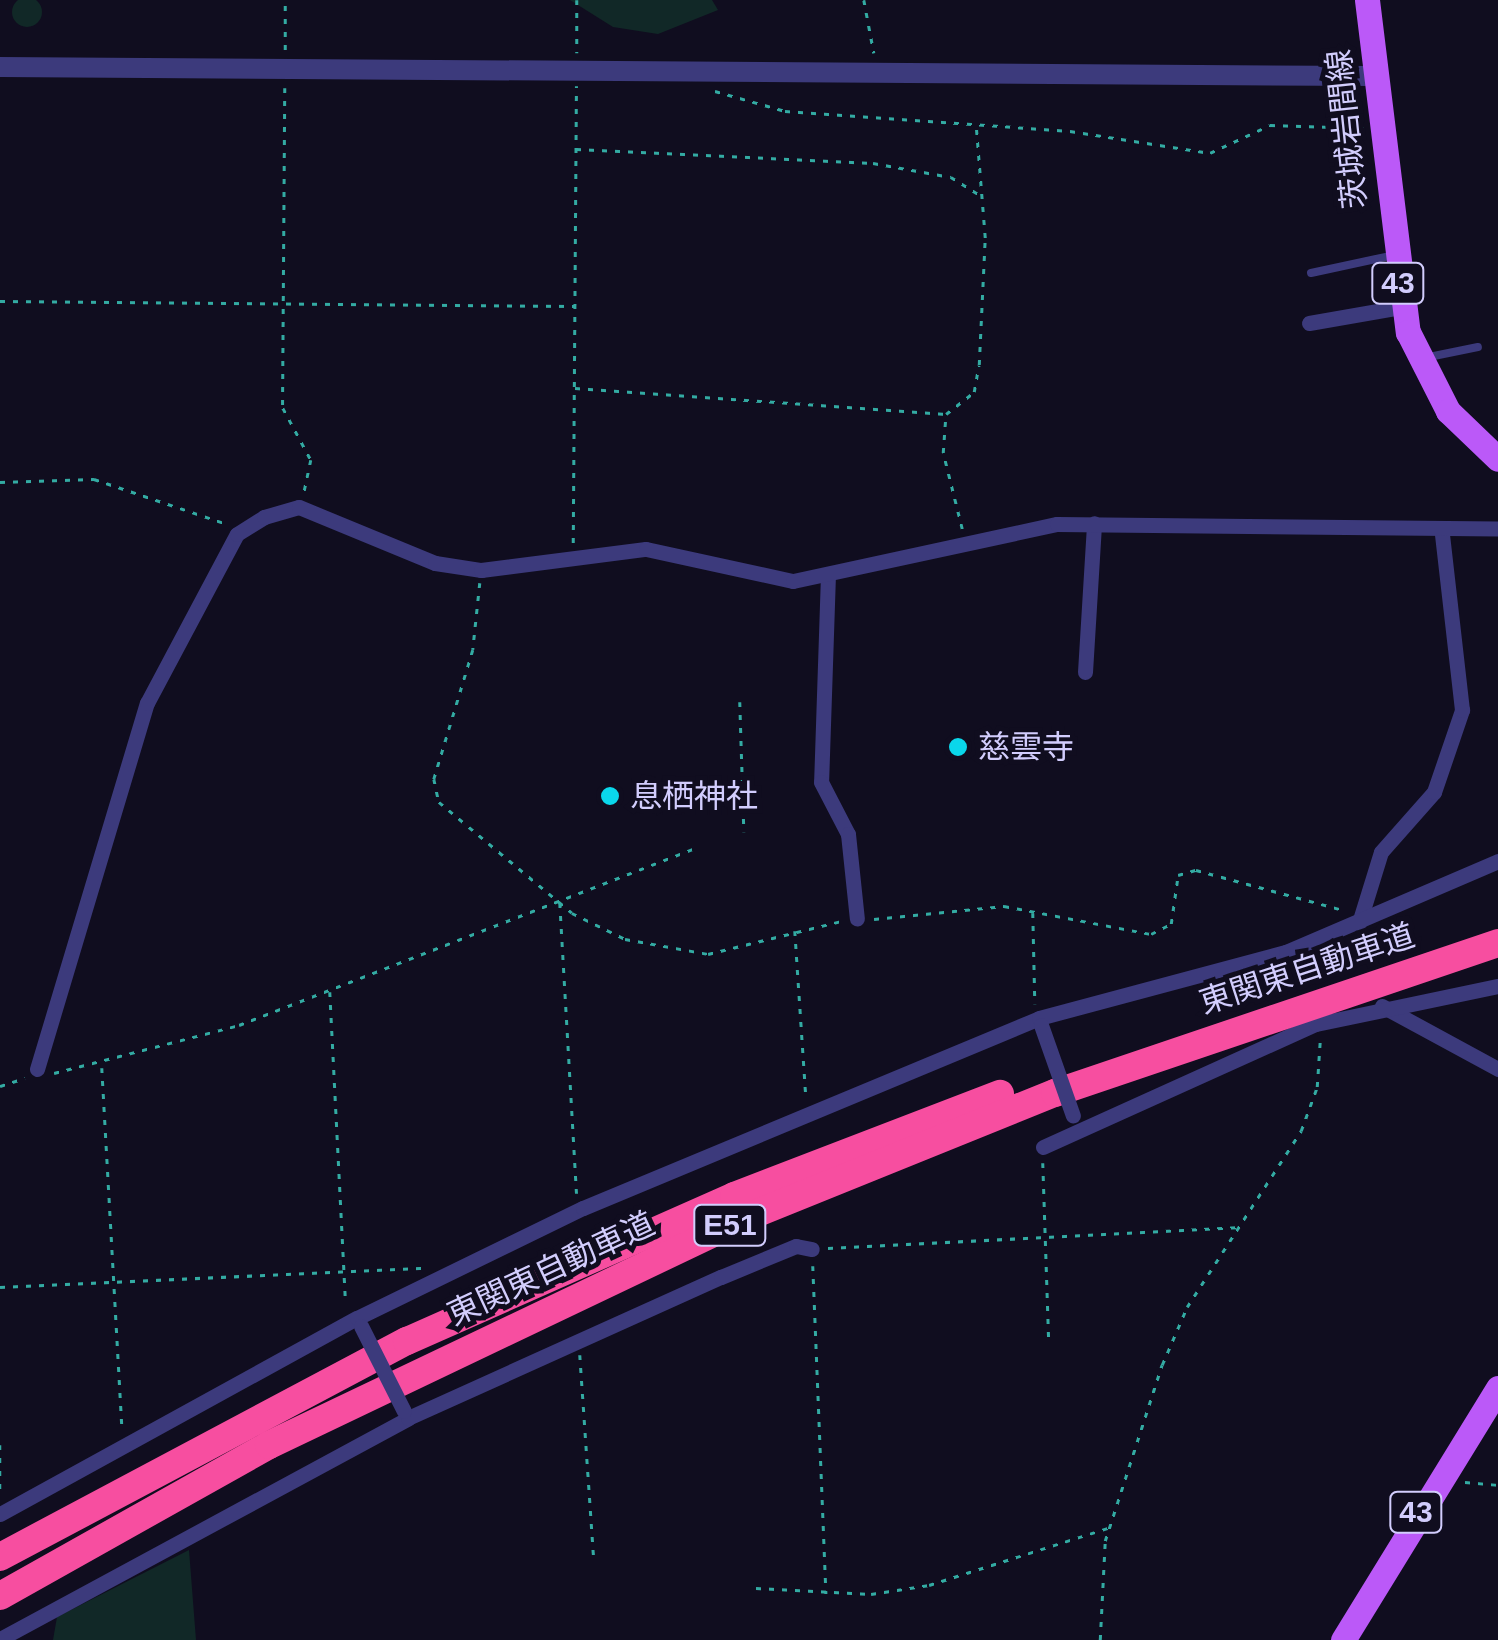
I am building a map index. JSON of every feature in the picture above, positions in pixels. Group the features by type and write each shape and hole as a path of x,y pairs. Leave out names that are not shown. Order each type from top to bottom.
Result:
{"highway":[{"name":"東関東自動車道","path":"0,1557 270,1408 734,1196 1102,1058 1498,942"},
{"name":"東関東自動車道","path":"0,1596 269,1445 728,1226 1089,1080 1498,942"}],"main road":[{"name":"茨城岩間線","path":"1367,0 1400,307 1418,360 1448,411 1498,459"},
{"name":"43","path":"1343,1640 1498,1388"}],"street":[{"path":"0,68 576,66 1373,76"},
{"path":"1310,324 1400,307"},
{"path":"38,1069 147,704 237,534 299,507 435,562 480,570 574,555 646,549 760,577 828,574 1094,524 1442,534 1498,529"},
{"path":"1085,672 1094,524"},
{"path":"1359,918 1387,841 1434,792 1462,710 1442,534"},
{"path":"828,574 821,782 848,834 857,919"},
{"path":"0,1514 124,1441 440,1277 583,1208 811,1110 1040,1021 1286,952 1498,860"},
{"path":"1043,1147 1076,1122 1316,1024 1382,1006 1498,986"},
{"path":"1382,1006 1498,1069"},
{"path":"1040,1021 1076,1122"},
{"path":"0,1639 406,1414 796,1246 812,1249"},
{"path":"359,1322 406,1414"}],"lane":[{"path":"1311,273 1394,255"},
{"path":"1418,360 1478,347"}],"path":[{"path":"286,0 282,408 312,466 299,507"},
{"path":"574,555 576,0"},
{"path":"864,0 877,72"},
{"path":"691,70 740,103 976,124 1210,152 1270,124 1379,128"},
{"path":"573,388 946,414 974,392 982,197 976,124"},
{"path":"574,149 873,162 951,177 982,197"},
{"path":"0,301 574,306"},
{"path":"946,414 943,453 967,546"},
{"path":"0,482 94,478 202,508 237,534"},
{"path":"480,570 474,650 433,792 595,927 688,953 857,919 984,905 1162,933 1178,874 1196,870 1359,918"},
{"path":"740,702 744,832"},
{"path":"0,1086 38,1069 102,1066 330,991 693,849"},
{"path":"560,901 583,1208"},
{"path":"1033,911 1040,1021"},
{"path":"795,930 811,1110"},
{"path":"330,991 346,1304 359,1322"},
{"path":"1100,1640 1108,1528 1175,1332 1311,1107 1316,1024"},
{"path":"102,1066 111,1280 124,1441"},
{"path":"1043,1147 1049,1344"},
{"path":"826,1594 812,1249 1236,1226"},
{"path":"0,1287 422,1266 440,1277"},
{"path":"579,1339 594,1562"},
{"path":"0,1445 0,1494"},
{"path":"1438,1480 1498,1485"},
{"path":"756,1588 826,1594 962,1575 1108,1528"}],"green space":[{"path":"27,-3 38,1 42,12 38,23 27,27 16,23 12,12 16,1"},
{"path":"570,0 712,0 718,10 658,34 613,27"},
{"path":"189,1550 196,1640 53,1640 57,1617"}],"place":[{"name":"慈雲寺","path":"958,747"},
{"name":"息栖神社","path":"610,796"}]}
